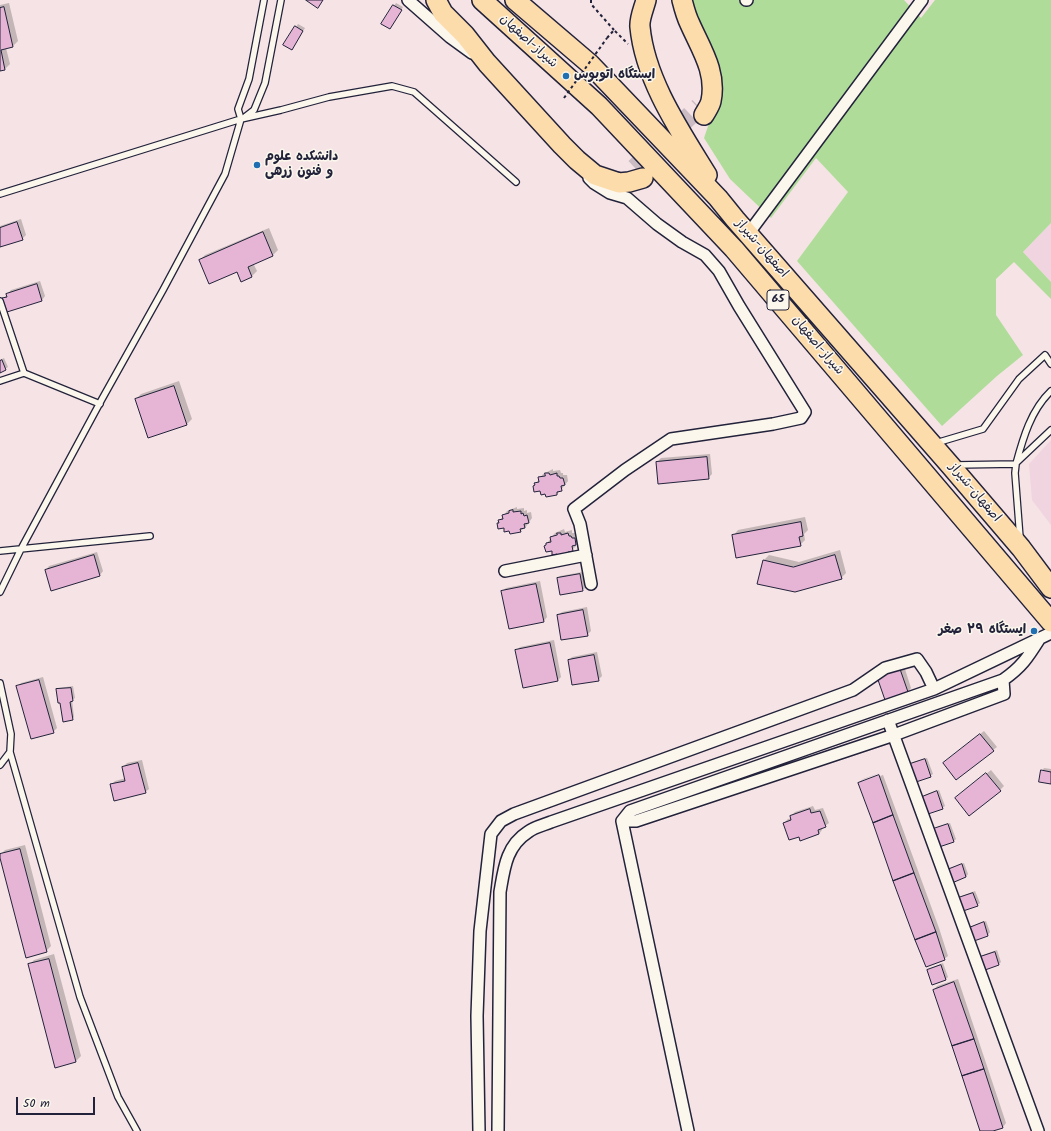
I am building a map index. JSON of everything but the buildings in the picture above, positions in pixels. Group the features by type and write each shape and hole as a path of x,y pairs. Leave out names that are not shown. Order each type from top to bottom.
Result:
{"highway":[{"name":"شیراز-اصفهان","path":"482,0 599,106 734,249 1051,622"},
{"name":"اصفهان-شیراز","path":"515,0 590,64 718,198 1021,548 1051,588"},
{"path":"646,0 639,25 656,85 707,175 718,198"},
{"path":"671,0 673,10 680,27 702,72 704,83 701,111 710,102 712,87 711,76 708,62 685,13 682,0"},
{"path":"444,4 465,35 487,63 562,145 586,168 595,175 619,183 629,182 639,173"}],"street":[{"path":"408,0 472,53 594,183 610,193 627,198 657,224 682,242 705,255 719,271 805,412 801,418 773,424 671,439 625,470 574,509 580,524 591,584"},
{"path":"748,234 917,2"},
{"path":"505,571 586,555"},
{"path":"498,1131 500,892 507,857 517,841 528,831 934,689 1051,633"},
{"path":"688,1131 622,822 630,811 1003,680 1027,660 1040,638"},
{"path":"479,1131 477,1016 480,931 492,834 501,821 514,814 853,690 885,668 917,659 926,672 934,689"},
{"path":"622,822 636,821 894,735 1004,694 1003,680"},
{"path":"888,720 1038,1131"}],"lane":[{"path":"0,592 21,549 225,174 241,119 238,109 249,79 264,0"},
{"path":"241,119 254,110 265,83 281,0"},
{"path":"429,0 444,4"},
{"path":"0,194 241,119 329,97 392,86 414,92 516,182"},
{"path":"0,301 24,373"},
{"path":"932,444 983,429 1019,379 1045,354 1051,364"},
{"path":"0,381 24,373 100,404"},
{"path":"1021,548 1015,473 1016,464 1023,437 1041,400 1051,391"},
{"path":"950,465 1016,464 1051,430"},
{"path":"0,551 150,536"},
{"path":"0,683 11,734 10,752 80,996 118,1097 137,1131"},
{"path":"0,765 10,752"}],"path":[{"path":"591,0 591,4 634,51 646,54"},
{"path":"564,98 614,30"}],"shaded area":[{"path":"1051,223 1051,282 1023,252"},
{"path":"1051,440 1051,525 1032,500 1029,464"}],"green space":[{"path":"688,0 904,0 921,18 935,0 1051,0 1051,223 1023,252 1051,282 1051,299 1014,262 996,279 996,315 1023,355 997,376 942,426 797,261 848,192 816,158 771,218 730,179 704,138 718,97"}],"tunnel":[{"path":"635,168 699,107"}],"place":[{"name":"ایستگاه اتوبوس","path":"566,76"},
{"name":"دانشکده علوم و فنون زرهی","path":"257,165"},
{"name":"ایستگاه ۲۹ صغر","path":"1034,631"}]}
